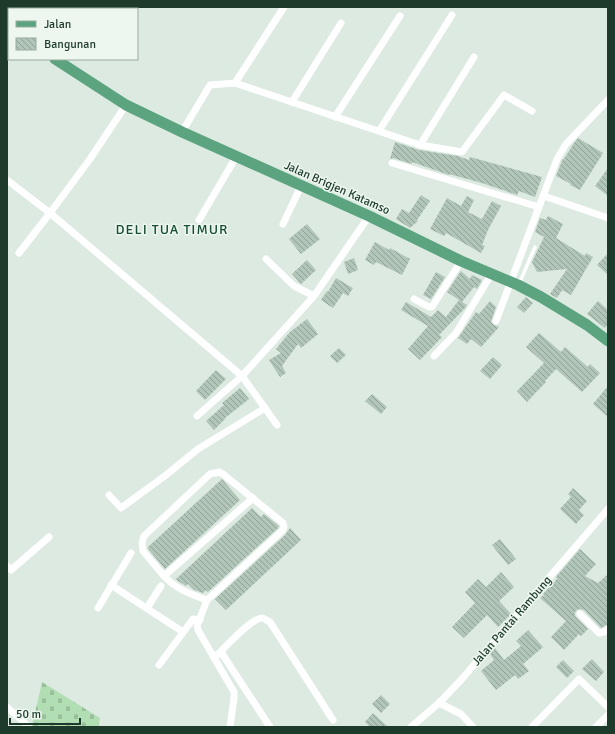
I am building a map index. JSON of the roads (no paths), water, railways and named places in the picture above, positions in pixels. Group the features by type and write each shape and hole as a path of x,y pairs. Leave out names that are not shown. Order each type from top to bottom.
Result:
{"main road":[{"name":"Jalan Brigjen Katamso","path":"59,60 126,104 182,132 369,216 460,260 492,273 540,296 587,324 608,342"}],"street":[{"path":"235,83 284,7"},
{"path":"379,131 452,15"},
{"path":"335,117 400,16"},
{"path":"292,102 341,23"},
{"path":"420,145 474,57"},
{"path":"182,132 210,85 235,83 420,145 462,152 504,95 532,112"},
{"path":"496,321 514,284 557,159 566,144 608,100"},
{"path":"18,253 90,159 126,104"},
{"path":"199,220 236,157"},
{"path":"392,163 539,208"},
{"path":"7,180 50,213 242,376 277,425"},
{"path":"283,224 301,186"},
{"path":"544,196 608,218"},
{"path":"197,416 242,376 314,296 369,216"},
{"path":"266,259 294,286 314,296"},
{"path":"414,299 429,307 432,307 460,260"},
{"path":"434,356 456,333 492,273"},
{"path":"109,496 121,508 198,449 265,408"},
{"path":"207,601 181,590 170,582 143,551 142,543 144,536 210,474 219,472 278,517 283,523 284,527 282,531 207,601 197,626 234,692 230,727"},
{"path":"164,576 253,498"},
{"name":"Jalan Pantai Rambung","path":"411,727 440,704 608,509"},
{"path":"7,566 11,570 49,537"},
{"path":"98,608 131,553"},
{"path":"111,585 183,632"},
{"path":"147,608 161,586"},
{"path":"580,614 599,633 608,629"},
{"path":"159,665 193,618 200,620"},
{"path":"214,658 252,622 261,618 265,619 270,622 333,720"},
{"path":"221,652 270,727"},
{"path":"532,727 579,679 608,707"},
{"path":"440,704 461,714 473,727"},
{"path":"7,707 29,727"},
{"path":"596,727 608,715"}],"lane":[{"path":"514,284 535,247"}],"district":[{"name":"DELI TUA TIMUR","path":"172,229"}]}
